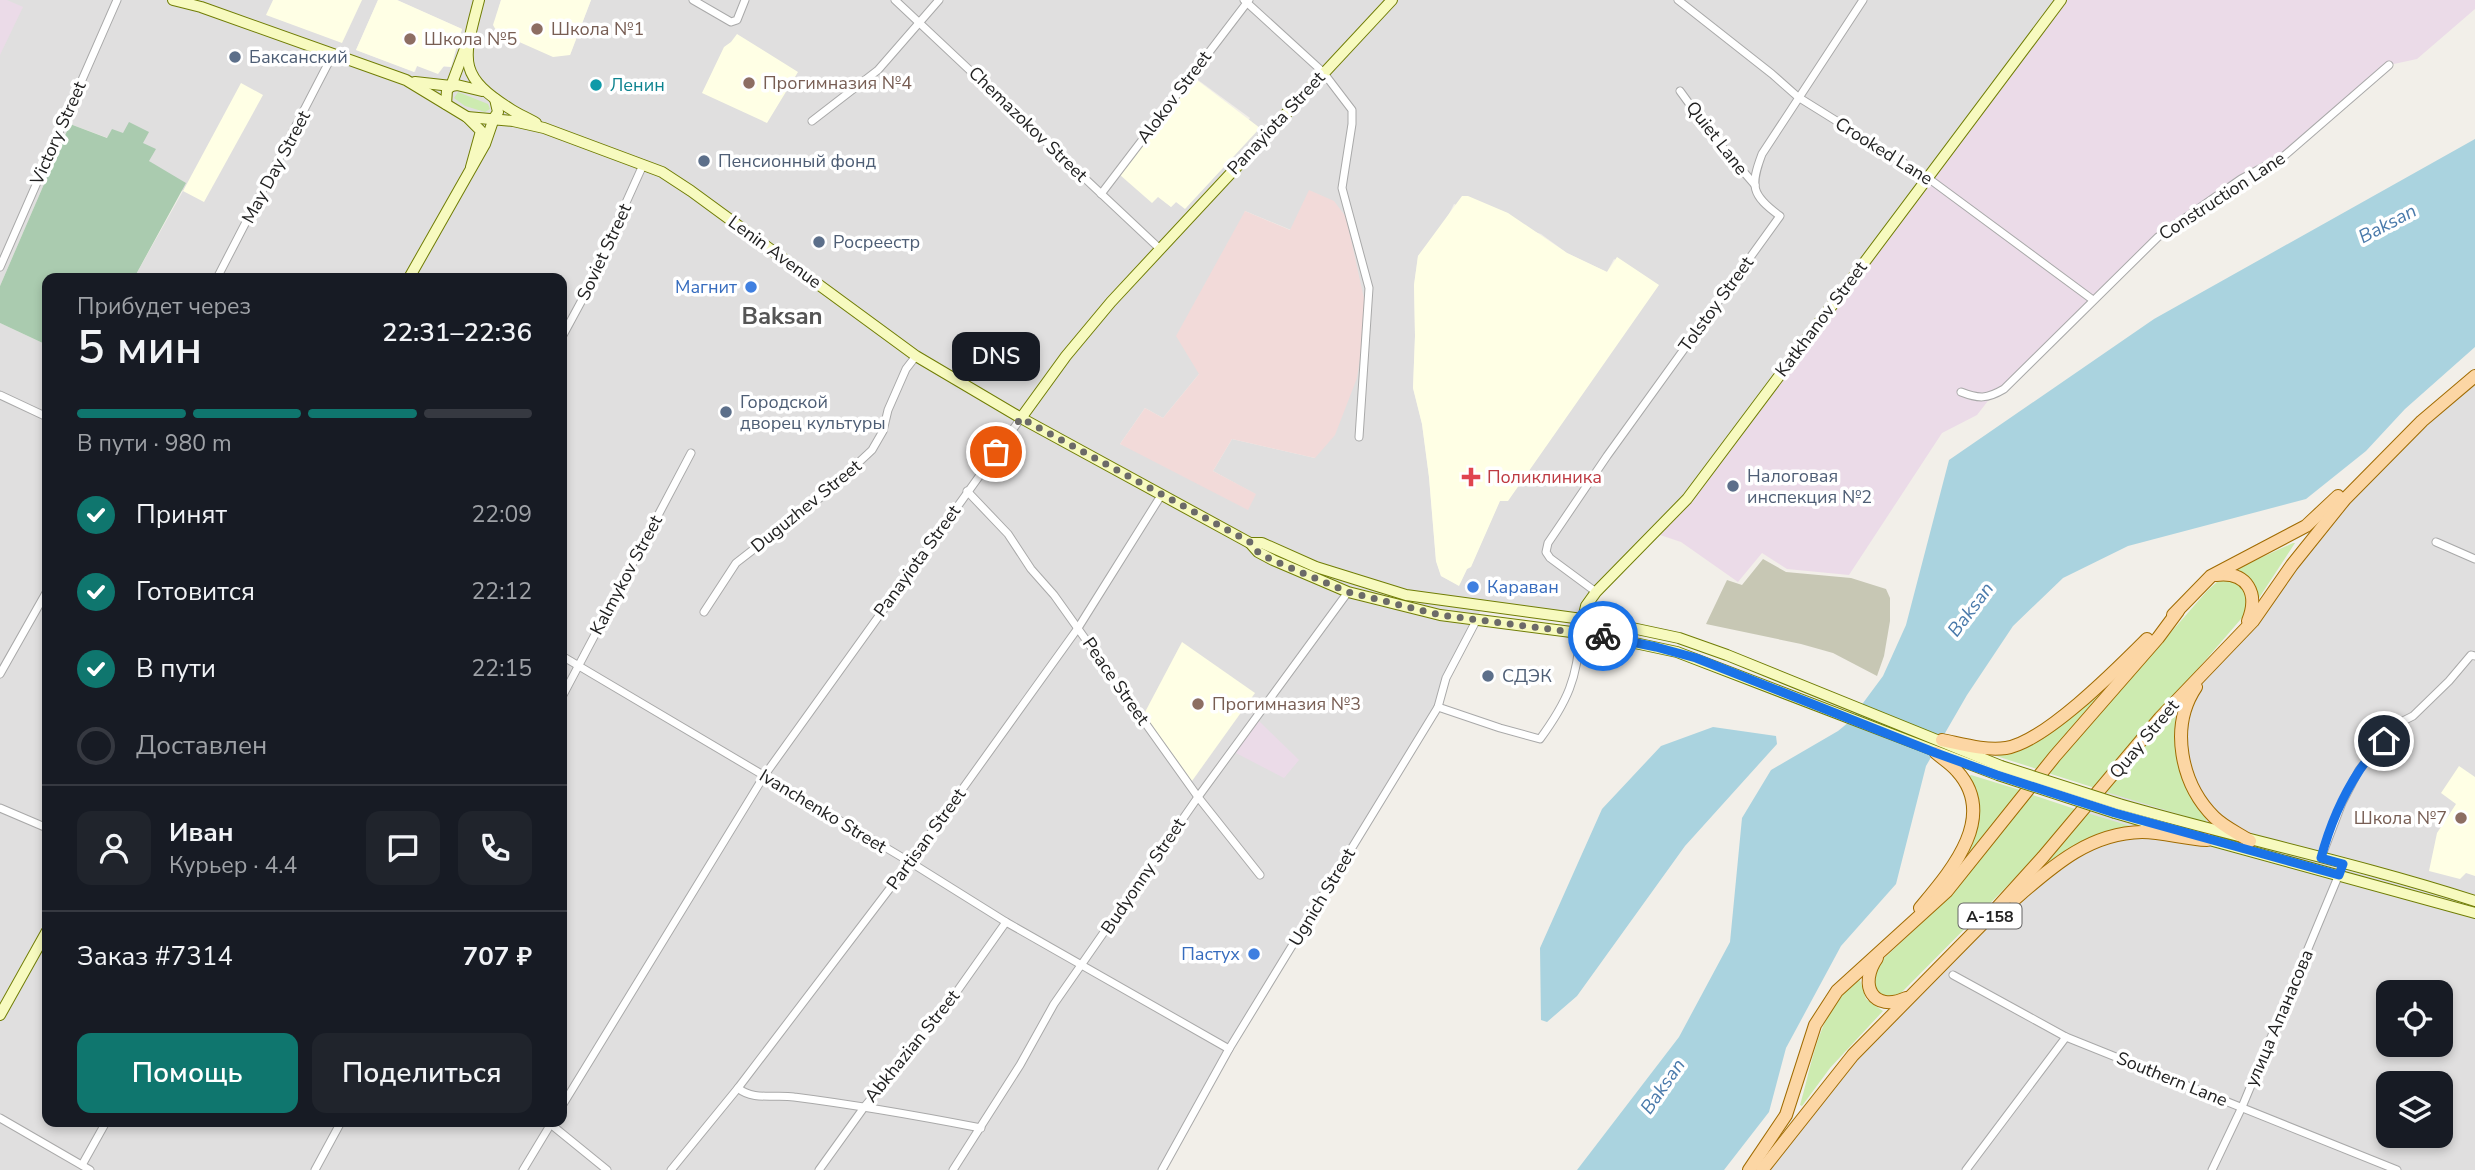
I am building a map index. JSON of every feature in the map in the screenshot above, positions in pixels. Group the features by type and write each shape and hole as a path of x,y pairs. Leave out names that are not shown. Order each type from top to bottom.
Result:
{"main road":[{"path":"173,0 203,4 406,80 467,117 481,131 471,167"},
{"path":"479,0 468,44 467,65 470,73 485,92 544,128"},
{"name":"Panayiota Street","path":"1021,418 1073,347 1111,302 1392,0"},
{"name":"Katkhanov Street","path":"1580,632 1586,606 1596,592 1686,499 2061,0"},
{"path":"446,104 445,96 468,44"},
{"path":"438,84 447,80 456,69"},
{"path":"406,80 457,85 485,92"},
{"path":"413,273 491,131 498,112 495,99"},
{"path":"467,117 483,120 494,118 544,128"},
{"path":"491,131 501,122 513,121"},
{"name":"Lenin Avenue","path":"544,128 662,172 916,356 1021,418 1250,542 1258,552 1272,560 1348,592 1440,615 1580,632 1696,658 1936,753 1999,770"},
{"name":"Quay Street","path":"1762,1170 1853,1055 1986,920 2052,847 2160,718 2244,631 2345,499 2423,421 2475,376"},
{"name":"А-158","path":"1749,1170 1786,1115 1811,1036 1824,1008 1853,974 1928,911 1947,891 2055,756 2158,638 2178,611 2211,576 2306,526 2394,444 2423,421"},
{"name":"Lenin Avenue","path":"1250,542 1262,543 1316,567 1406,595 1582,620 1679,638 1942,740 1999,770"},
{"path":"2211,576 2229,575 2249,586 2252,610 2244,631"},
{"path":"1942,740 2006,748 2031,739 2073,707 2178,611"},
{"path":"2216,659 2185,707 2181,735 2183,758 2190,783 2210,812 2222,824 2250,841"},
{"path":"1901,932 1954,865 1970,833 1973,807 1968,787 1956,769 1936,753"},
{"path":"1999,770 2207,840 2475,913"},
{"path":"2117,809 2321,858 2475,901"},
{"path":"1986,920 2069,854 2094,842 2143,832 2207,840"},
{"path":"0,1016 42,940"},
{"path":"1887,944 1869,972 1868,988 1883,1002 1897,1002 1908,997"}],"street":[{"name":"Victory Street","path":"0,267 117,0"},
{"path":"693,0 731,22 737,20 745,0"},
{"name":"Chemazokov Street","path":"895,0 1160,249"},
{"path":"812,121 878,70 939,0"},
{"name":"Crooked Lane","path":"1678,0 1798,97 1928,177 2093,299"},
{"path":"1755,185 1756,169 1762,154 1863,0"},
{"path":"1246,1 1323,72 1352,110 1342,188 1368,288 1359,437"},
{"name":"Alokov Street","path":"1101,194 1246,1"},
{"name":"May Day Street","path":"221,273 333,54"},
{"name":"Construction Lane","path":"1961,393 1978,399 1991,397 2004,389 2158,237 2241,179 2284,156 2389,65"},
{"name":"Quiet Lane","path":"1680,91 1712,135 1755,185"},
{"name":"Soviet Street","path":"567,328 643,165"},
{"name":"Tolstoy Street","path":"1596,592 1550,558 1546,551 1548,543 1607,456 1780,216 1757,197 1755,185"},
{"name":"Duguzhev Street","path":"704,612 736,563 825,494 872,450 883,431 888,410 906,369 916,356"},
{"path":"0,395 42,415"},
{"name":"Panayiota Street","path":"567,1098 764,776 1021,418"},
{"name":"Kalmykov Street","path":"567,687 691,453"},
{"name":"Peace Street","path":"967,491 1008,534 1198,797 1260,875"},
{"name":"Partisan Street","path":"671,1170 910,862 1078,628 1162,494"},
{"path":"2436,542 2475,559"},
{"name":"Budyonny Street","path":"953,1170 1054,1004 1198,797 1348,592"},
{"path":"0,674 42,600"},
{"name":"Ugnich Street","path":"1162,1170 1229,1049 1438,707 1446,678 1476,621"},
{"path":"1438,707 1540,739 1570,692 1578,663 1580,632"},
{"path":"2321,858 2342,803 2359,770 2397,724 2413,716 2471,655 2475,656"},
{"name":"Ivanchenko Street","path":"567,659 1006,922 1229,1049"},
{"path":"0,807 42,826"},
{"name":"улица Апанасова","path":"2212,1170 2242,1107 2343,864"},
{"name":"Abkhazian Street","path":"819,1170 865,1105 940,1014 1006,922"},
{"name":"Southern Lane","path":"1953,975 2066,1037 2397,1170"},
{"path":"1966,1170 2066,1037"},
{"path":"738,1087 745,1094 755,1096 777,1094 865,1105 981,1128"},
{"path":"0,1118 90,1170"},
{"path":"82,1165 103,1127"},
{"path":"315,1170 338,1127"},
{"path":"523,1170 548,1127"},
{"path":"557,1127 607,1170"}],"shaded area":[{"path":"0,0 378,0 356,50 415,72 417,66 450,67 462,29 397,0 501,0 494,25 570,55 591,0 2061,0 1687,499 1596,592 1582,620 1482,608 1446,678 1438,707 1229,1049 1162,1170 0,1170 0,323 42,343 42,1127 567,1127 567,273 137,273 183,191 123,134 108,138 70,124 0,286","holes":["1194,77 1250,118 1186,208 1176,202 1171,207 1158,196 1152,202","1454,204 1541,234 1567,253 1607,272 1614,259 1658,285 1500,500 1471,566 1459,585 1441,576 1436,561 1422,424 1413,388 1414,285 1418,256 1446,220","1245,211 1291,230 1315,458 1232,439 1213,471 1255,494 1120,444 1145,408 1163,418 1199,374"]},
{"path":"0,0 23,7 0,55"},
{"path":"273,0 362,0 342,43 266,15"},
{"name":"Школа №5","path":"378,0 397,0 462,29 451,67 444,66 438,74 417,66 414,72 356,50"},
{"name":"Школа №1","path":"501,0 591,0 570,55 553,57 497,32 493,25"},
{"path":"2061,0 2475,0 2475,9 2417,59 2389,65 2284,156 2241,179 2158,237 1991,397 1977,415 1942,433 1849,575 1787,569 1762,553 1738,582 1681,542 1654,533 1687,499"},
{"name":"Прогимназия №4","path":"737,34 798,72 767,123 702,93 724,47"},
{"path":"1193,77 1260,128 1185,209 1176,202 1171,207 1158,197 1152,203 1120,175 1147,135"},
{"path":"241,83 263,95 204,202 183,191"},
{"path":"129,122 149,132 143,143 156,149 149,161 186,183 137,273 42,273 42,343 0,323 0,286 70,124 107,138 112,129 123,133"},
{"path":"1309,190 1334,201 1346,217 1367,312 1357,378 1335,435 1315,458 1232,439 1213,471 1256,494 1248,510 1120,444 1145,408 1163,418 1199,374 1176,336 1245,211 1290,230"},
{"path":"1462,196 1508,213 1567,253 1607,272 1617,257 1659,285 1508,501 1500,501 1471,567 1467,569 1459,586 1441,576 1436,561 1422,424 1413,388 1414,285 1418,256"},
{"path":"2475,376 2475,1170 1762,1170 1919,985 2216,659 2321,526"},
{"path":"1763,559 1786,572 1851,578 1886,589 1890,598 1890,621 1884,656 1877,676 1833,653 1706,624 1727,580 1742,585"},
{"name":"Прогимназия №3","path":"1182,642 1255,693 1192,781 1144,714"},
{"path":"1259,721 1299,760 1284,778 1234,752"},
{"name":"Школа №7","path":"2459,766 2475,777 2475,876 2466,873 2460,879 2429,871 2437,833 2456,804 2441,793"}],"green space":[{"path":"458,92 488,104 490,109 485,112 465,106 454,98"},
{"path":"2293,543 2259,598 2234,570"},
{"path":"2227,580 2238,584 2246,593 2247,612 2095,788 2048,773 2207,591 2217,582"},
{"path":"2136,655 2037,769 1993,755 2005,752"},
{"path":"2177,705 2175,738 2179,765 2183,778 2208,817 2205,822 2106,792"},
{"path":"1971,775 2020,790 1955,875 1971,843 1967,778"},
{"path":"2030,794 2078,810 2025,868 1898,996 1888,999 1873,989 1877,965 1944,902"},
{"path":"2087,813 2130,826 2129,830 2083,842 2051,863 2025,885"},
{"path":"1860,980 1866,999 1883,1011 1830,1068 1802,1106 1800,1105 1819,1036 1826,1020 1846,991"}],"water":[{"path":"2475,139 2475,347 2405,409 2366,451 2306,499 2128,546 2063,578 2013,626 1967,695 1926,766 1896,884 1841,946 1786,1048 1769,1112 1724,1170 1577,1170 1679,1037 1730,942 1742,818 1771,770 1849,722 1883,676 1906,625 1949,460 2154,319"},
{"path":"1713,727 1776,736 1777,744 1685,846 1577,996 1547,1022 1541,1020 1540,948 1602,809 1661,746"}],"way so far":[{"path":"996,452 1021,418 1250,542 1258,552 1272,560 1348,592 1440,615 1603,636"}],"place":[{"name":"Школа №1","path":"537,29"},
{"name":"Школа №5","path":"410,39"},
{"name":"Баксанский","path":"235,57"},
{"name":"Прогимназия №4","path":"749,83"},
{"name":"Ленин","path":"596,85"},
{"name":"Пенсионный фонд","path":"704,161"},
{"name":"Росреестр","path":"819,242"},
{"name":"Магнит","path":"751,287"},
{"name":"Городской дворец культуры","path":"726,412"},
{"name":"DNS","path":"996,452"},
{"name":"Поликлиника","path":"1471,477"},
{"name":"Налоговая инспекция №2","path":"1733,486"},
{"name":"Караван","path":"1473,587"},
{"name":"СДЭК","path":"1488,676"},
{"name":"Прогимназия №3","path":"1198,704"},
{"name":"Школа №7","path":"2461,818"},
{"name":"Пастух","path":"1254,954"}],"district":[{"name":"Baksan","path":"782,316"}],"route":[{"path":"1603,636 1696,658 1997,775 2115,813 2339,875 2343,864 2321,858 2326,841 2359,770 2384,741"}]}
